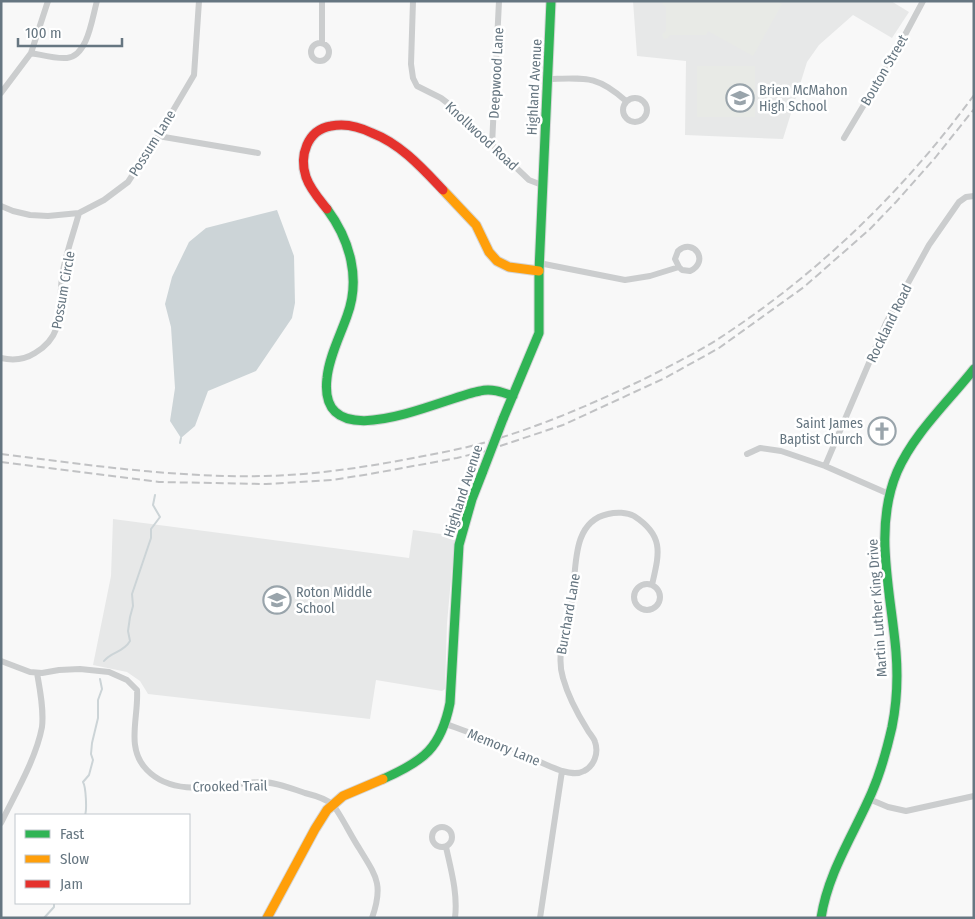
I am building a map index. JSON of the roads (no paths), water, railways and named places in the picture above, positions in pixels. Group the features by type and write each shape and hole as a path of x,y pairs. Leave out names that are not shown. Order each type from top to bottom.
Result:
{"street":[{"path":"1,93 31,53 48,1"},
{"path":"31,53 65,59 74,57 85,44 96,1"},
{"name":"Possum Lane","path":"1,206 30,215 48,216 79,213 104,200 128,182 194,76 200,1"},
{"path":"322,1 322,42"},
{"name":"Knollwood Road","path":"413,1 411,64 413,78 417,86 441,98 454,108 529,180 542,185"},
{"name":"Deepwood Lane","path":"492,145 499,1"},
{"name":"Highland Avenue","path":"267,918 318,824 332,805 357,789 416,763 430,751 446,724 450,703 459,545 472,499 539,333 539,267 551,1"},
{"name":"Bouton Street","path":"844,138 898,48 923,1"},
{"path":"548,79 583,78 600,82 612,88 626,101"},
{"path":"513,396 498,391 480,390 416,412 384,420 349,419 339,415 331,408 326,390 328,368 351,304 353,288 352,263 348,243 342,230 306,178 304,160 306,146 320,129 325,126 334,125 359,128 403,150 475,224 495,259 501,264 510,267 539,267 626,280 650,276 678,267"},
{"path":"158,136 258,153"},
{"name":"Rockland Road","path":"825,466 891,315 930,245 959,202 966,197 974,196"},
{"name":"Possum Circle","path":"1,358 11,360 29,356 38,352 54,337 60,319 62,277 79,213"},
{"name":"Martin Luther King Drive","path":"821,918 822,901 832,874 869,799 882,766 890,736 896,682 896,653 885,544 885,518 889,494 897,472 910,448 974,369"},
{"path":"747,454 760,448 781,451 825,466 889,494"},
{"name":"Burchard Lane","path":"562,771 577,774 586,770 593,763 596,754 595,742 570,697 562,676 559,657 572,600 577,550 582,533 591,521 601,515 615,512 630,514 643,522 652,533 659,554 652,585"},
{"name":"Burchard Lane","path":"652,585 658,590 659,602 653,608 642,609 635,601 635,593 640,586 652,585"},
{"name":"Crooked Trail","path":"1,661 30,672 80,669 109,672 127,680 137,690 138,703 134,738 136,753 146,770 159,779 175,785 194,788 262,782 313,795 332,805"},
{"path":"1,823 33,755 42,726 41,697 37,673"},
{"name":"Memory Lane","path":"446,724 509,747 562,771"},
{"path":"540,918 562,771"},
{"path":"869,799 906,812 974,796"},
{"path":"332,805 376,876 378,896 372,918"},
{"path":"446,847 454,881 455,918"}],"waterway":[{"path":"180,443 181,438"},
{"path":"104,661 110,655 124,648 130,641 128,631 133,606 132,594 151,538 151,529 160,517 153,505 155,495"},
{"path":"85,814 86,799 83,782 89,775 93,760 91,754 92,743 98,718 98,700 102,689 100,679"},
{"path":"44,918 54,907 54,904"}],"railway":[{"path":"1,454 199,475 265,476 319,473 446,452 504,437 544,423 623,389 697,351 752,316 788,289 856,230 887,198 947,131 974,95"},
{"path":"1,462 159,482 266,484 332,480 457,458 485,451 563,425 665,378 719,348 804,287 870,229 896,202 935,158 974,109"}],"place":[{"name":"Brien McMahon High School","path":"740,98"},
{"name":"Saint James Baptist Church","path":"882,431"},
{"name":"Roton Middle School","path":"277,600"}]}
